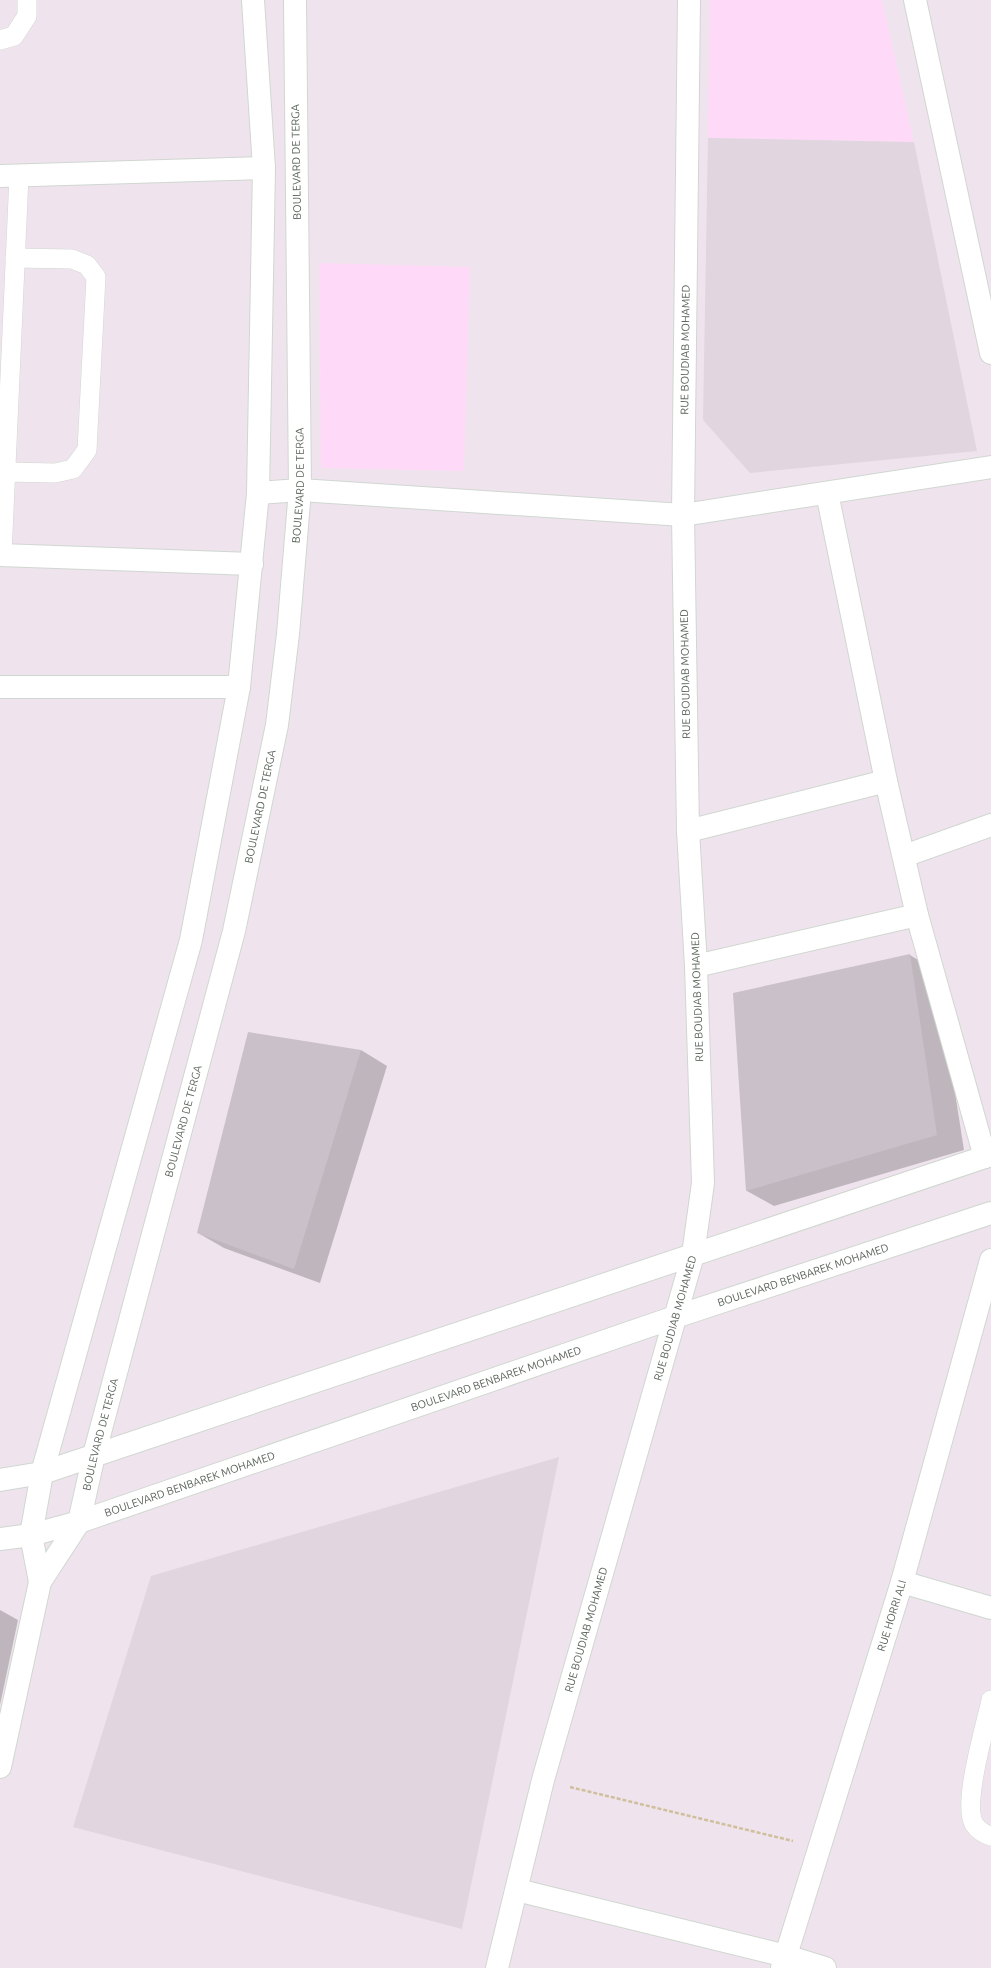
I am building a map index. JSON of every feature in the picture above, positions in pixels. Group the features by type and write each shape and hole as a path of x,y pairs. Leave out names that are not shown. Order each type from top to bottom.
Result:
{"street":[{"name":"BOULEVARD DE TERGA","path":"40,1582 31,1535 42,1473 191,940 239,687 258,493 264,168 254,0"},
{"name":"BOULEVARD DE TERGA","path":"0,1767 40,1582 80,1522 94,1455 234,931 277,725 288,634 300,490 295,0"},
{"name":"RUE BOUDIAB MOHAMED","path":"498,1968 543,1780 692,1255 703,1183 696,966 688,831 683,515 689,0"},
{"path":"915,0 991,353"},
{"path":"9,176 264,168"},
{"path":"258,493 300,490 683,515 991,467"},
{"path":"0,1480 42,1473 988,1156 917,916 886,781 827,493"},
{"path":"1,555 252,564"},
{"path":"0,687 239,687"},
{"path":"688,831 886,781"},
{"path":"904,856 991,825"},
{"path":"696,966 917,916"},
{"name":"BOULEVARD BENBAREK MOHAMED","path":"0,1539 31,1535 80,1522 675,1317 991,1213"},
{"name":"RUE HORRI ALI","path":"784,1962 902,1582 991,1260"},
{"path":"902,1582 991,1608"},
{"path":"517,1890 784,1962 824,1968"}],"lane":[{"path":"0,40 14,36 27,16 27,0"},
{"path":"1,555 15,258 9,176"},
{"path":"6,472 55,473 73,469 87,450 96,277 87,265 72,259 15,258"},
{"path":"991,1700 973,1773 971,1810 974,1824 984,1834 991,1836"}],"path":[{"path":"543,1780 819,1847"}],"shaded area":[{"path":"710,0 882,0 914,142 708,138"},
{"path":"708,138 914,142 977,451 750,473 703,420"},
{"path":"319,263 470,267 464,471 321,468"},
{"path":"559,1457 462,1929 73,1827 151,1576"}],"building":[{"path":"910,954 937,1135 746,1191 733,993"},
{"path":"248,1032 361,1050 294,1269 197,1233"}]}
